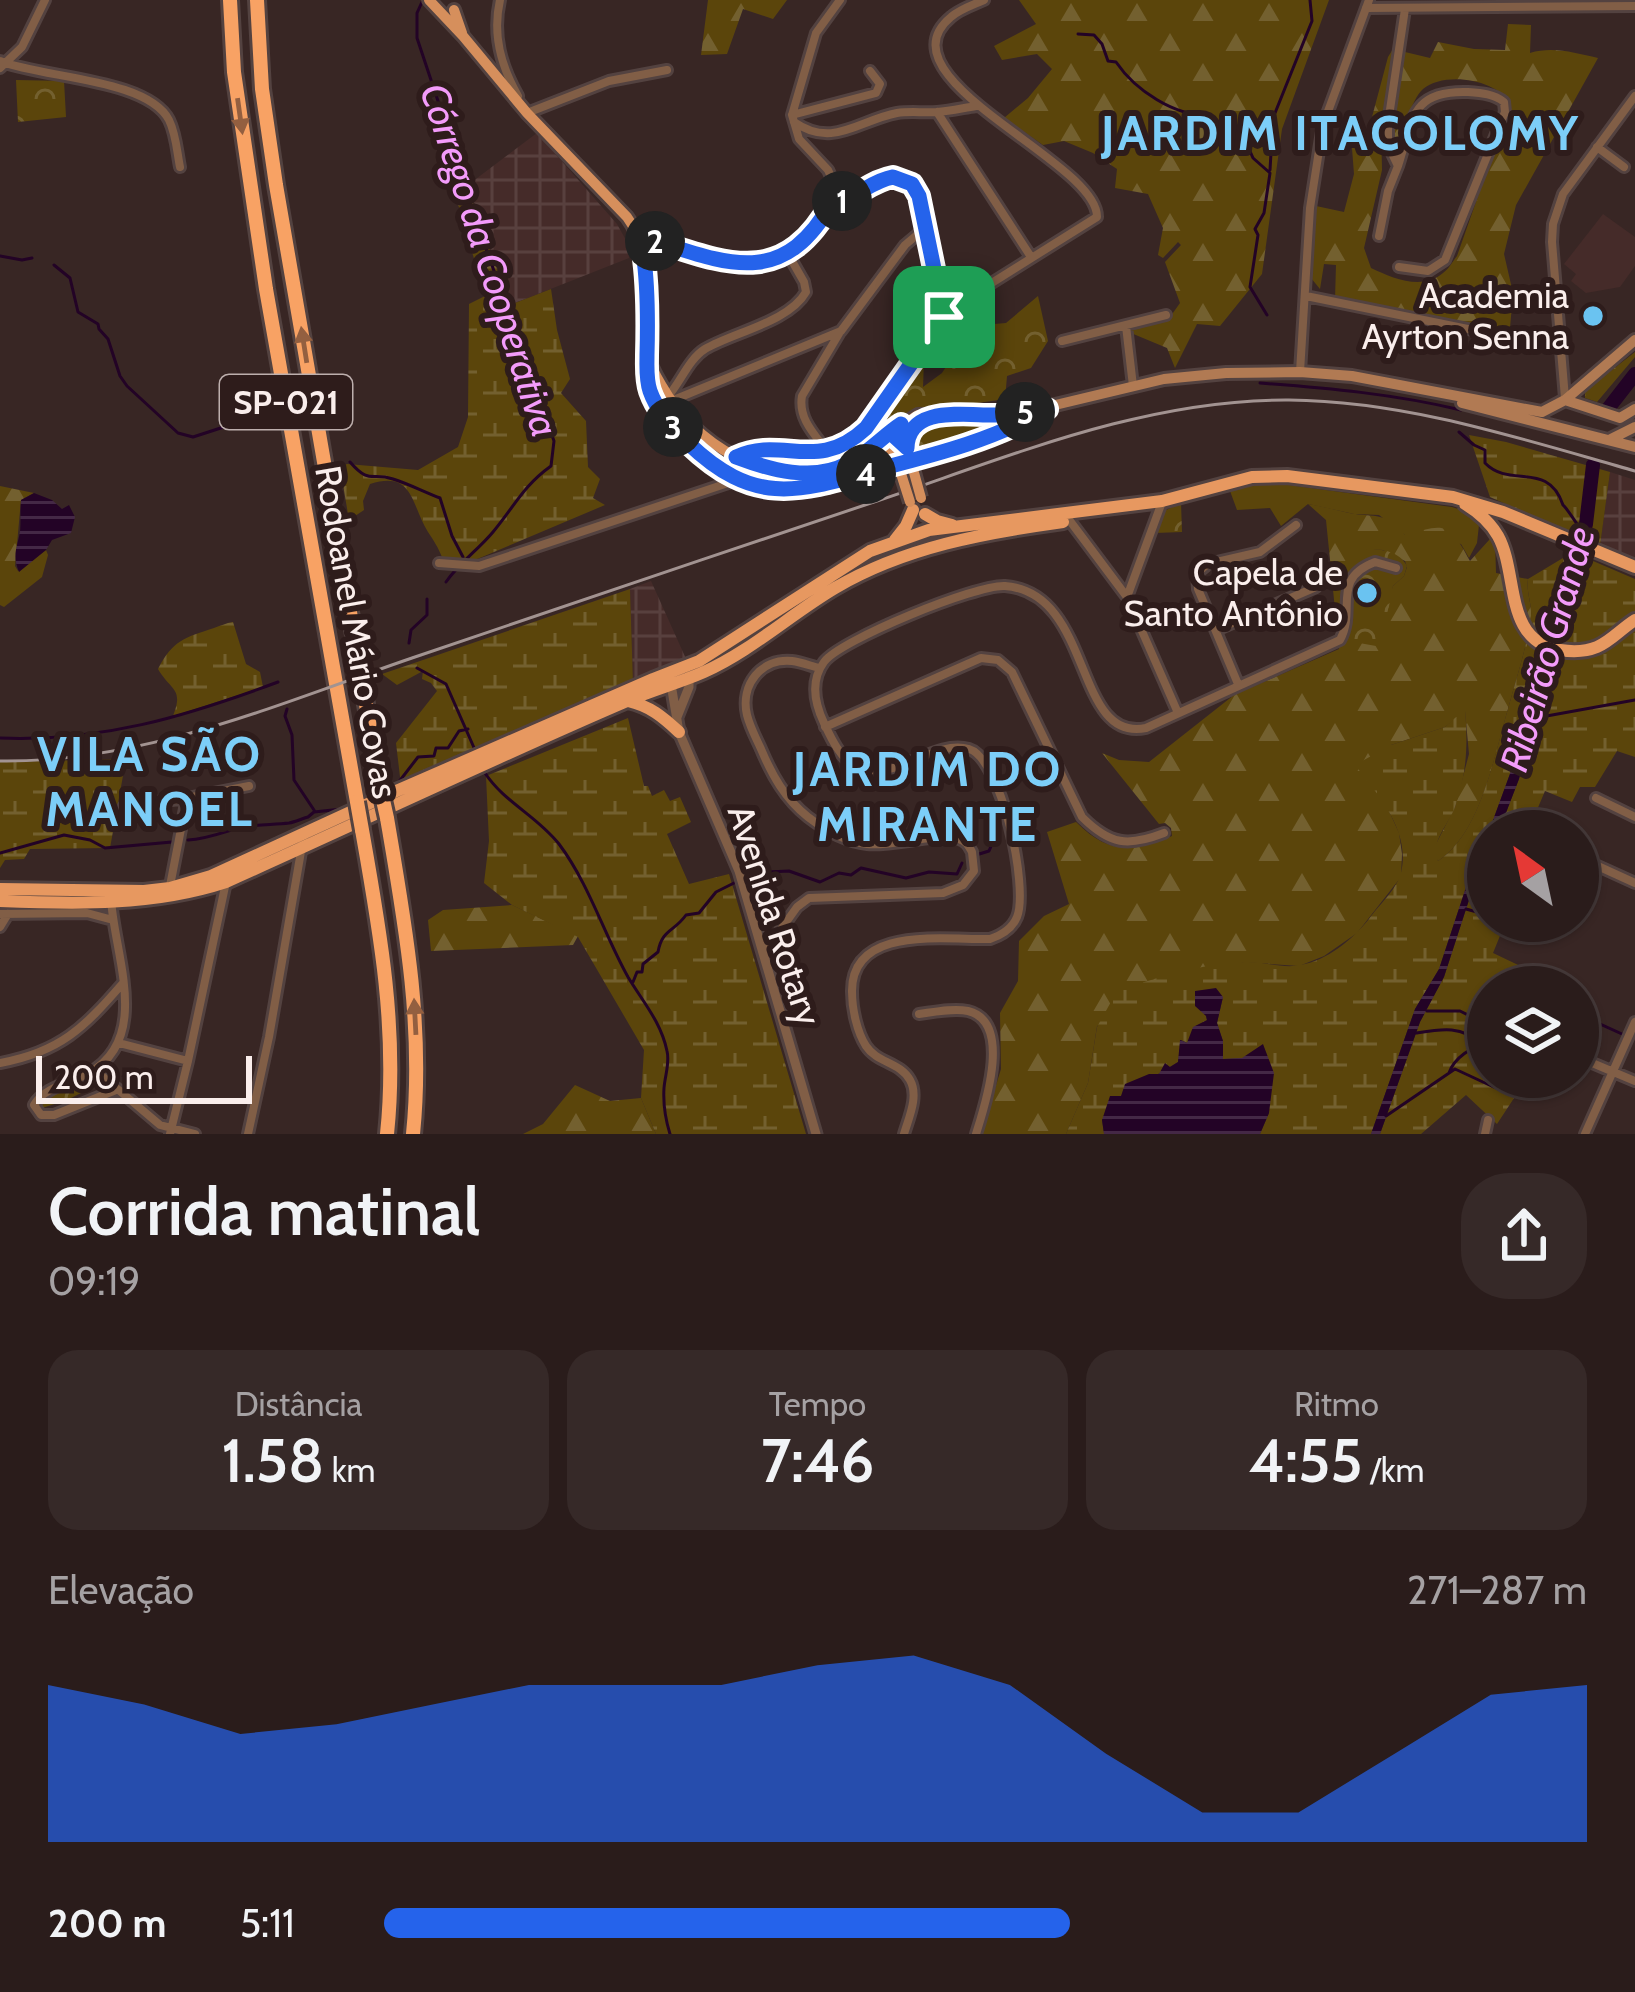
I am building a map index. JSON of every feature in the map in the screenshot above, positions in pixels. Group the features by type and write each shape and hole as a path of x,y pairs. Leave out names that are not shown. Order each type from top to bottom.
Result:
{"highway":[{"name":"Rodoanel Mário Covas","path":"230,0 234,72 266,289 379,926 388,993 391,1078 387,1134"},
{"name":"Rodoanel Mário Covas","path":"256,0 262,89 276,185 413,990 413,1134"},
{"path":"689,672 870,550 894,541 959,526 1161,504 1252,478 1287,476 1454,497 1635,567"},
{"path":"1454,497 1474,509 1497,535 1517,611 1537,642 1558,650 1600,646 1635,620"},
{"path":"894,541 917,506 937,521 959,526"},
{"path":"304,841 394,792 669,679 723,663 864,573 940,545 1066,517"},
{"path":"1497,535 1513,517"},
{"path":"924,533 940,545"},
{"path":"907,555 924,533"},
{"path":"864,573 859,563 870,550"},
{"path":"3,910 169,893 227,875 669,679"},
{"path":"626,701 660,714 679,733"},
{"path":"0,890 111,897"}],"main road":[{"path":"434,1 451,9 463,36 640,236 645,255 647,356 669,399 700,435 736,457 788,472 849,464 883,448 901,452"},
{"path":"849,464 918,415 1002,415 1047,409 1191,374 1300,372 1379,380 1534,412 1548,410 1568,401 1635,340"},
{"path":"1442,394 1476,408 1635,447"},
{"path":"1568,401 1620,418 1635,409"},
{"path":"1561,428 1568,401"},
{"path":"901,452 914,425 936,415"},
{"path":"1608,440 1635,427"},
{"path":"889,436 901,452 924,533"}],"street":[{"path":"2,65 22,47 45,0"},
{"path":"500,0 497,33 502,62 529,112 609,81 667,70"},
{"path":"640,236 726,261 758,263 788,254 823,218 832,202 833,182 800,139 792,118 816,33 840,0"},
{"path":"736,457 752,450 827,451 853,440 944,317 968,296 1097,217 1096,203 1072,177 977,106 942,67 936,39 948,19 985,0"},
{"path":"1300,372 1310,208 1323,125 1368,4 1405,9 1635,6"},
{"path":"1398,166 1390,152 1388,123 1405,9"},
{"path":"2,65 74,76 153,104 170,122 180,166"},
{"path":"792,118 876,93 880,84 870,71"},
{"path":"1379,236 1388,191 1412,121 1424,101 1440,93 1467,92 1493,95 1504,102 1505,112 1445,260 1428,271 1399,266"},
{"path":"1568,401 1552,224 1563,194 1635,96"},
{"path":"792,118 812,132 827,134 891,114 977,106"},
{"path":"937,112 1031,258"},
{"path":"1597,147 1624,167"},
{"path":"832,202 849,199 883,179 912,184 919,196 944,317"},
{"path":"827,451 809,428 800,408 802,396 841,331 905,245 924,229"},
{"path":"669,399 692,361 707,348 802,300 804,282 788,254"},
{"path":"1306,296 1561,348"},
{"path":"1061,341 1166,315"},
{"path":"1126,326 1133,386"},
{"path":"669,399 841,331"},
{"path":"647,356 651,395 663,414 701,455 737,480 770,489 838,483 1003,433 1047,409"},
{"path":"439,563 479,566 737,480"},
{"path":"1127,597 1161,504"},
{"path":"1066,517 1127,597 1178,713"},
{"path":"1238,684 1198,589 1197,573 1208,564 1260,552 1296,525"},
{"path":"904,1134 913,1103 911,1082 897,1066 875,1057 864,1043 852,1002 854,973 872,950 885,944 1001,935 1010,928 1020,903 1016,850 993,776 977,752 949,749 893,769 864,769 844,758 815,701 819,668 854,640 964,593 1009,586 1034,596 1057,614 1102,711 1119,727 1133,731 1340,640 1352,577 1375,562 1396,568"},
{"path":"1111,576 1135,571"},
{"path":"1216,630 1316,587"},
{"path":"825,727 981,658 998,659 1012,672 1082,817 1096,832 1131,843 1165,833"},
{"path":"764,953 809,898 943,893 963,885 974,871 972,852 959,839 860,843 806,816 778,785 749,722 748,686 754,675 775,662 819,668"},
{"name":"Avenida Rotary","path":"677,717 689,672"},
{"name":"Avenida Rotary","path":"669,679 679,733 739,871 816,1134"},
{"path":"124,806 249,786"},
{"path":"169,893 187,798"},
{"path":"1596,798 1635,817"},
{"path":"248,1134 304,841"},
{"path":"1599,867 1635,883"},
{"path":"170,1132 227,875"},
{"path":"111,897 124,981 125,1014 119,1043 95,1070 39,1097 34,1106 46,1116 54,1115 116,1090"},
{"path":"0,927 3,910 87,913 112,920"},
{"path":"0,1063 59,1045 93,1017 124,981"},
{"path":"919,1014 967,1011 987,1024 992,1071 976,1134"},
{"path":"1586,1134 1635,1022"},
{"path":"119,1043 188,1061"},
{"path":"1599,1066 1635,1082"},
{"path":"95,1070 170,1132 195,1134"},
{"path":"1485,1134 1487,1120"}],"shaded area":[{"path":"537,133 617,224 628,244 629,258 510,305 468,185"},
{"path":"1603,214 1635,237 1635,266 1620,287 1586,293 1571,281 1576,274 1564,264"},
{"path":"1610,472 1635,480 1635,561 1600,546"},
{"path":"651,581 687,661 633,683 630,589"}],"green space":[{"path":"708,0 787,0 773,19 743,9 727,54 701,55"},
{"path":"1019,0 1329,0 1282,129 1262,274 1220,326 1197,324 1175,368 1167,348 1131,333 1168,320 1180,303 1165,262 1181,245 1178,242 1163,258 1158,255 1163,228 1148,194 1115,188 1117,169 1093,153 1064,141 1043,145 1004,118 1052,69 1037,54 1002,60 994,46 1036,24"},
{"path":"1508,24 1531,25 1530,53 1556,50 1598,58 1516,205 1504,254 1513,293 1510,328 1504,331 1335,300 1336,265 1324,264 1320,289 1311,278 1316,206 1344,212 1354,174 1352,148 1364,147 1393,49 1381,125 1382,170 1364,248 1371,268 1397,279 1426,281 1445,271 1457,256 1510,105 1495,89 1470,80 1432,83 1415,101 1396,153 1393,116 1405,52 1430,58 1438,42 1505,50"},
{"path":"16,80 64,81 66,117 18,122"},
{"path":"467,186 510,305 551,289 570,379 561,393 586,421 588,467 600,479 593,498 605,505 475,560 442,557 409,493 395,482 370,484 364,510 349,520 340,467 418,470 458,447 468,417 469,304 485,296 455,194"},
{"path":"1038,296 1048,341 1031,368 1007,376 1005,399 910,413 851,458 826,467 775,468 760,461 758,456 824,455 856,442 924,360 923,387 942,373 983,325 1006,323"},
{"path":"1635,352 1597,402 1585,398 1585,391"},
{"path":"944,418 1000,423 918,455 911,438 925,424"},
{"path":"1469,435 1610,472 1600,546 1490,497"},
{"path":"1274,483 1452,507 1480,516 1477,543 1469,558 1461,544 1405,535 1379,515 1308,504 1281,526 1270,508 1237,510 1230,491"},
{"path":"0,486 34,493 21,500 18,571 46,550 48,555 42,577 4,607 0,605"},
{"path":"1181,503 1182,532 1154,533 1164,511"},
{"path":"1308,504 1380,517 1405,535 1445,529 1470,561 1490,539 1495,541 1496,573 1528,579 1531,616 1524,651 1491,770 1476,810 1467,810 1465,832 1438,861 1436,844 1455,807 1469,754 1465,711 1445,727 1391,745 1388,809 1399,833 1401,877 1357,933 1324,956 1299,966 1243,962 1097,1026 1088,1083 1066,1134 981,1134 1001,1069 1000,1013 1018,981 1019,941 1044,916 1069,904 1047,832 1076,822 1099,840 1121,847 1172,836 1171,828 1159,824 1102,753 1119,760 1149,762 1234,695 1339,649 1326,520","holes":["1367,549 1383,550 1405,561 1404,576 1393,586 1380,621 1349,591"]},
{"path":"1367,549 1395,554 1407,566 1393,586 1376,646 1348,641 1346,563"},
{"path":"1573,552 1497,810 1476,810 1524,651 1531,611 1528,579"},
{"path":"1579,555 1635,579 1635,757 1617,751 1595,787 1580,787 1572,802 1545,791 1537,810 1507,810"},
{"path":"630,589 633,683 401,785 396,743 437,691 422,679 423,671 397,685 382,674"},
{"path":"233,622 246,664 260,672 263,687 173,716 177,695 158,669 163,659 187,638"},
{"path":"1465,709 1464,770 1455,807 1438,840 1438,861 1467,828 1467,884 1439,969 1415,1009 1371,1134 1260,1134 1269,1113 1242,1058 1222,1059 1217,1023 1223,997 1188,1043 1181,1040 1178,1062 1121,1096 1102,1120 1104,1134 1066,1134 1088,1083 1097,1027 1117,991 1213,965 1310,963 1339,948 1363,927 1396,885 1403,858 1391,815 1355,765 1391,745 1445,727"},
{"path":"628,718 644,786 652,796 664,790 670,801 680,797 691,822 667,834 689,884 729,874 806,1134 656,1134 641,1098 644,1050 578,937 512,905 484,883 489,841 486,776"},
{"path":"126,759 110,848 30,849 24,859 5,860 0,868 0,762"},
{"path":"512,905 578,936 573,945 431,951 428,920 443,910"},
{"path":"1467,906 1467,942 1497,942 1493,953 1520,966 1467,966 1467,1096 1421,1134 1380,1134 1420,1022 1444,977"},
{"path":"90,1076 95,1086 42,1108 37,1103 41,1097"},
{"path":"575,1085 610,1101 641,1098 656,1134 523,1134 543,1124"},
{"path":"1469,1098 1514,1098 1497,1124"}],"water":[{"path":"34,493 62,509 69,505 75,517 71,533 52,540 19,572 15,556 21,500"},
{"path":"1573,552 1579,555 1519,779 1507,810 1497,810"},
{"path":"1467,884 1467,906 1444,977 1420,1022 1380,1134 1371,1134 1415,1009 1439,969"},
{"path":"1216,988 1223,997 1217,1023 1223,1059 1242,1058 1263,1044 1274,1073 1269,1113 1260,1134 1104,1134 1102,1120 1110,1096 1121,1096 1125,1084 1159,1074 1165,1063 1170,1067 1178,1062 1180,1040 1187,1043 1193,1027 1207,1020 1195,1006 1195,991"}],"waterway":[{"path":"1270,170 1273,118 1312,21 1310,0"},
{"name":"Córrego da Cooperativa","path":"422,2 417,38 554,441 551,466 446,582"},
{"path":"1078,34 1094,35 1108,61 1116,62 1157,100 1183,112 1210,115 1246,142 1253,158 1270,173 1264,213 1255,229 1250,287 1267,315"},
{"path":"0,256 32,258"},
{"path":"54,265 70,278 78,312 98,324 108,339 127,386 178,433 193,437 259,420"},
{"name":"Ribeirão Grande","path":"1607,410 1635,374"},
{"path":"1260,383 1361,392 1461,410"},
{"path":"1459,432 1485,450 1485,463 1495,470 1548,483 1583,533"},
{"path":"350,462 367,476 393,479 440,498 463,557"},
{"name":"Ribeirão Grande","path":"1571,571 1586,524 1593,465"},
{"path":"409,643 411,630 427,615 427,599"},
{"path":"417,668 446,684 475,750"},
{"path":"0,738 73,736 142,725 278,682"},
{"path":"1530,719 1635,700"},
{"path":"287,709 294,780 314,810"},
{"path":"398,783 418,757 434,756 436,748 448,748 459,731 468,729"},
{"path":"485,773 559,844 656,1021 668,1056 664,1100 670,1134"},
{"path":"188,840 342,809"},
{"path":"0,853 64,835 105,848 172,842"},
{"path":"976,855 989,851 994,839"},
{"path":"749,873 789,871 820,882 861,868 906,878 929,872 957,874 962,863"},
{"path":"633,982 643,964 658,952 665,935 686,915 699,913 716,892 734,883"},
{"path":"1427,1011 1467,1014"},
{"path":"1599,1024 1622,1034"},
{"path":"1416,1033 1443,1030 1467,1035"},
{"path":"1449,1073 1467,1052"},
{"path":"1386,1116 1455,1069 1467,1075"}],"railway":[{"path":"0,761 106,752 210,727 1028,449 1183,409 1289,400 1377,407 1464,424 1635,471"}],"place":[{"name":"Academia Ayrton Senna","path":"1593,316"},
{"name":"Capela de Santo Antônio","path":"1367,593"}],"district":[{"name":"JARDIM ITACOLOMY","path":"1341,133"},
{"name":"VILA SÃO MANOEL","path":"150,782"},
{"name":"JARDIM DO MIRANTE","path":"928,796"}],"route":[{"path":"883,179 902,179 919,196 944,317 853,440 827,451 752,450 736,457 772,470 819,471 849,464 901,424 895,437 907,448 907,435 914,425 936,415 1047,409 1003,433 838,483 770,489 737,480 701,455 651,395 646,369 645,255 640,236 726,261 774,261 788,254 832,202 849,199 883,179"}]}
